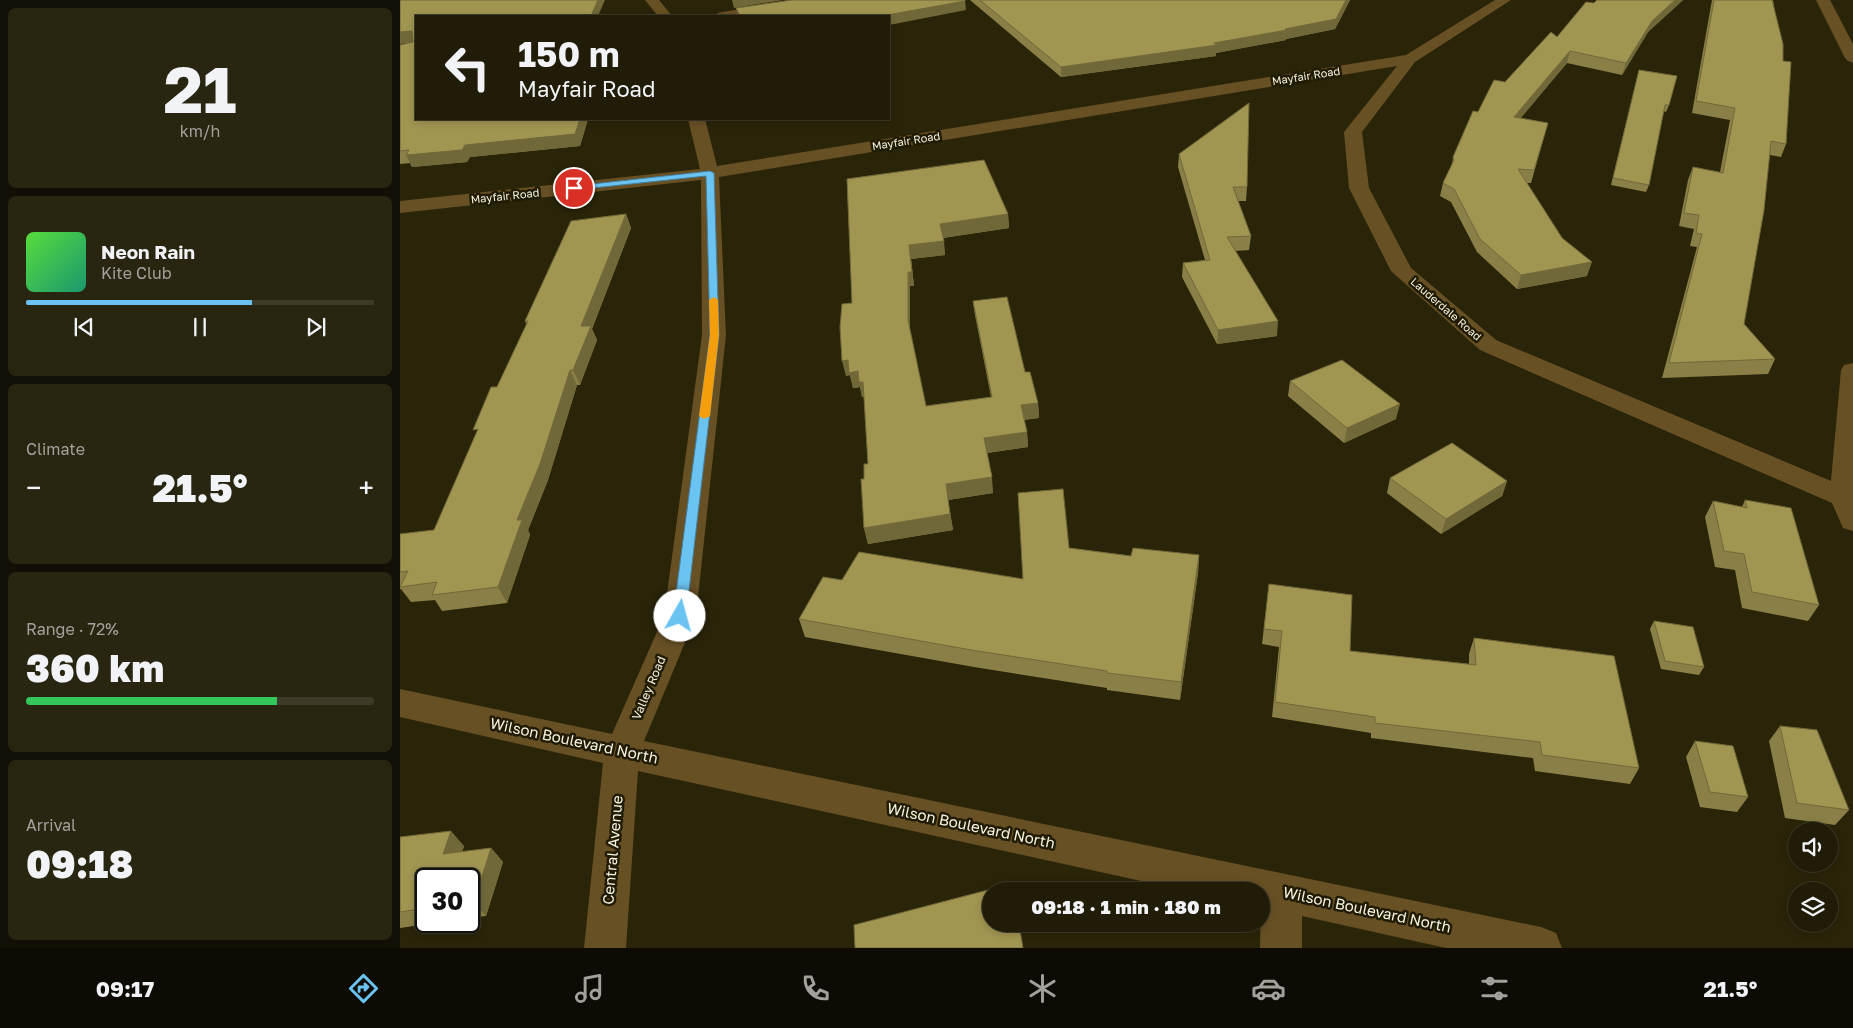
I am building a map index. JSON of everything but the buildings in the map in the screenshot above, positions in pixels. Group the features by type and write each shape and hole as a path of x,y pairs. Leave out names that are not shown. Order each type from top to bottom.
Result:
{"street":[{"path":"652,0 664,15"},
{"path":"730,15 819,0"},
{"name":"Lauderdale Road","path":"1504,0 1410,59 1353,132 1359,188 1402,271 1488,345 1844,496"},
{"path":"1823,0 1853,58"},
{"name":"Mayfair Road","path":"400,208 710,173 1410,59"},
{"name":"Valley Road","path":"622,752 680,616 714,335 710,173 696,120"},
{"path":"1853,370 1844,496 1853,521"},
{"name":"Wilson Boulevard North","path":"400,703 1541,948"},
{"name":"Central Avenue","path":"605,948 622,752"},
{"path":"1281,948 1283,892"}],"slow traffic":[{"path":"704,416 714,335 714,300"}],"route":[{"path":"574,188 710,173 714,335 680,616"}]}
